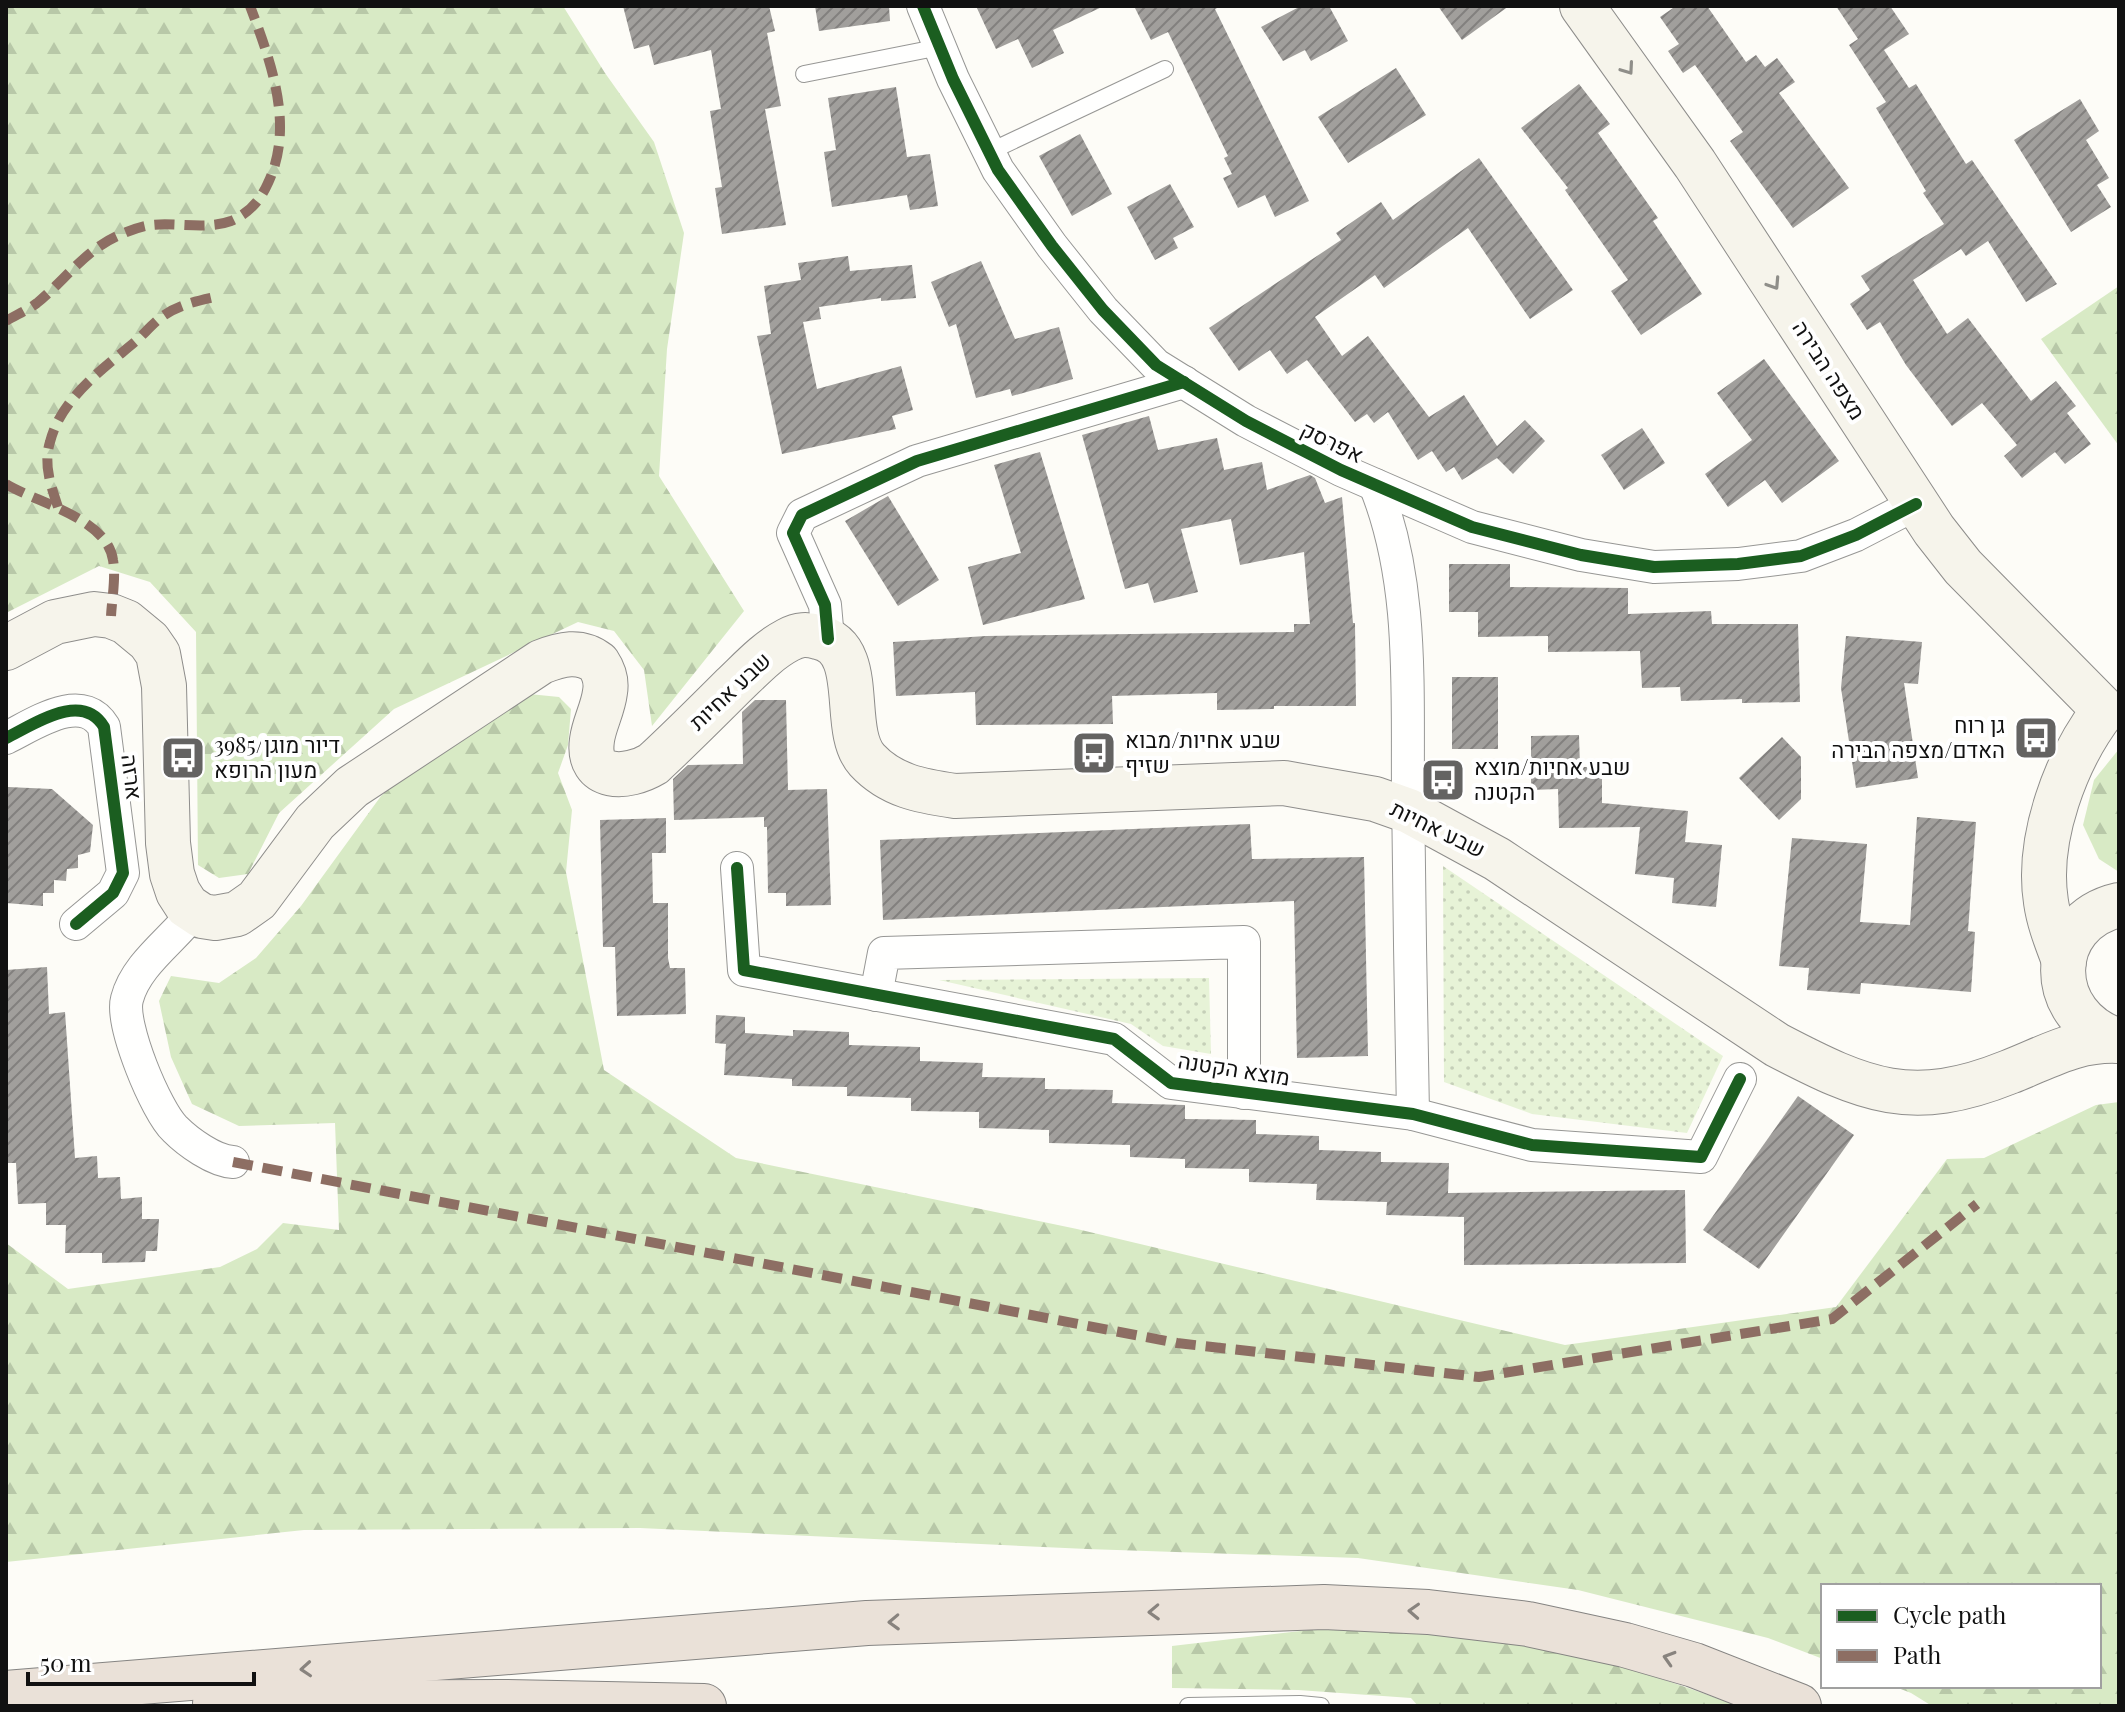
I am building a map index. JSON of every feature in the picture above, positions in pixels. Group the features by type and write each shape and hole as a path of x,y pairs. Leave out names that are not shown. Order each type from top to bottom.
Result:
{"highway":[{"path":"6,1693 867,1623 1324,1607 1428,1612 1528,1624 1625,1645 1811,1706"},
{"path":"1743,1683 1799,1706"},
{"path":"6,1703 519,1702 704,1706"}],"main road":[{"name":"מצפה הבירה","path":"1582,6 1695,164 1916,504 1963,567 2112,703"},
{"path":"6,648 55,622 94,614 126,622 149,641 158,654 164,686 170,865 178,892 194,912"},
{"name":"שבע אחיות","path":"194,912 208,918 222,918 251,906 315,822 352,787 541,662 581,654 598,663 606,681 592,740 592,753 601,769 619,776 642,771 653,764 761,659 789,639 805,634 828,639 841,651 848,673 856,739 865,758 886,777 912,789 955,796 1284,783 1375,799 1409,811 1497,859 1777,1045 1826,1070 1872,1087 1912,1094 1936,1094 1983,1081 2068,1046 2119,1041"},
{"path":"2112,703 2085,735 2071,762 2058,797 2045,870 2046,901 2066,993 2080,1018 2103,1036 2119,1041"},
{"path":"2050,831 2050,856 2058,882 2071,899 2093,909 2112,906"},
{"name":"שבע אחיות","path":"1983,1081 2033,1040 2056,998 2071,939 2086,921 2112,906"}],"street":[{"name":"אפרסק","path":"923,6 998,170 1103,310 1156,365 1246,421 1341,470 1472,527 1581,555 1654,567 1738,564 1801,556 1856,535 1916,504"},
{"path":"828,639 825,605 793,533 802,515 917,461 1184,382"},
{"path":"1375,485 1390,521 1400,568 1407,660 1413,1114"},
{"name":"ארזה","path":"6,738 51,716 70,711 92,714 104,727 123,873 113,893 76,924"},
{"name":"מוצא הקטנה","path":"737,868 744,970 1114,1039 1171,1083 1413,1114 1532,1145 1701,1157 1740,1079"},
{"path":"194,912 138,977 128,996 125,1015 153,1094 174,1129 224,1162 233,1162"},
{"path":"876,995 884,953 1244,942 1244,1093"}],"lane":[{"path":"804,74 940,47"},
{"path":"989,152 1165,69"},
{"path":"1188,1706 1321,1706"}],"green space":[{"path":"6,6 563,6 654,142 684,233 667,349 659,476 744,611 652,726 644,670 614,631 578,622 394,709 279,813 248,874 219,878 198,865 196,632 150,582 99,566 6,613"},
{"path":"2119,286 2119,446 2041,339"},
{"path":"529,694 559,697 571,709 568,745 558,773 572,810 566,872 604,1070 736,1158 1077,1229 1565,1345 1836,1307 1947,1159 1984,1158 2096,1105 2119,1102 2119,1706 1932,1706 1898,1688 2101,1688 2101,1584 1821,1584 1821,1658 1768,1638 1578,1590 1358,1558 640,1528 304,1530 6,1562 6,1243 68,1289 220,1267 257,1249 283,1223 339,1230 335,1123 239,1126 192,1104 171,1057 159,1001 171,976 219,983 256,958 301,906 381,796 467,718"},
{"path":"2119,749 2119,872 2099,859 2083,825 2094,780"},
{"path":"1443,866 1723,1056 1687,1133 1532,1114 1444,1082"},
{"path":"1209,978 1211,1054 1163,1046 1131,1024 939,980"},
{"path":"1335,1627 1477,1640 1561,1652 1650,1675 1737,1706 1418,1706 1411,1698 1298,1690 1172,1688 1172,1646"}],"building":[{"path":"623,6 769,6 775,31 767,33 781,106 765,109 786,225 722,234 715,188 722,187 710,111 721,109 711,50 654,65 649,45 634,49"},
{"path":"815,6 889,6 890,21 819,31"},
{"path":"976,6 1104,6 1053,30 1064,53 1032,68 1018,39 996,49"},
{"path":"1134,6 1221,6 1215,9 1309,201 1275,217 1265,195 1238,208 1223,178 1232,174 1224,158 1228,156 1168,32 1151,40"},
{"path":"1301,6 1329,6 1348,41 1311,61 1305,50 1283,61 1261,27"},
{"path":"1438,6 1509,6 1462,40"},
{"path":"1676,6 1707,6 1746,62 1756,55 1765,67 1777,58 1795,82 1779,93 1849,188 1793,228 1730,141 1743,132 1695,65 1683,73 1668,51 1679,44 1660,17"},
{"path":"1836,6 1890,6 1909,34 1884,50 1909,88 1916,84 1966,164 1972,160 2057,284 2026,302 1988,241 1966,256 1961,249 1913,280 1947,334 1968,318 2031,401 2056,381 2076,406 2067,413 2091,444 2065,464 2055,452 2022,478 2004,456 2017,445 1982,403 1952,426 1906,365 1880,322 1867,330 1850,304 1870,290 1861,276 1944,224 1923,193 1926,191 1876,108 1886,102 1849,45 1858,39"},
{"path":"1396,68 1426,115 1348,163 1318,117"},
{"path":"1579,84 1610,124 1598,133 1658,218 1653,221 1702,294 1641,335 1611,291 1628,280 1565,190 1568,188 1521,128"},
{"path":"896,87 907,157 930,154 938,206 910,210 907,195 832,207 824,152 836,150 828,98"},
{"path":"2080,99 2099,131 2086,140 2109,178 2097,185 2111,207 2071,232 2014,140"},
{"path":"1080,134 1112,194 1072,216 1039,156"},
{"path":"1479,158 1573,290 1530,319 1468,228 1384,288 1375,275 1315,317 1342,356 1368,336 1429,417 1464,395 1497,446 1525,420 1545,441 1513,474 1497,458 1462,480 1454,467 1446,472 1432,451 1418,460 1388,412 1374,423 1367,414 1355,422 1307,360 1287,374 1270,350 1239,371 1209,328 1341,240 1336,233 1381,202 1393,220"},
{"path":"1170,184 1194,227 1173,238 1178,248 1155,260 1127,207"},
{"path":"848,256 850,271 912,265 916,298 881,301 881,298 819,307 821,319 803,322 817,389 901,366 913,410 892,416 896,429 782,454 757,336 771,334 764,286 801,280 798,263"},
{"path":"981,261 1015,339 1059,327 1073,379 1012,396 1010,389 976,398 956,324 949,327 931,282"},
{"path":"1764,359 1839,461 1782,503 1765,480 1728,507 1705,474 1752,440 1717,393"},
{"path":"1149,416 1158,450 1217,438 1224,470 1262,462 1267,490 1310,475 1315,478 1325,503 1342,497 1355,623 1356,706 1217,710 1217,693 1112,696 1113,724 976,725 975,692 896,696 893,642 986,636 1294,632 1294,624 1310,624 1304,552 1240,565 1231,519 1181,529 1198,592 1154,603 1148,583 1125,589 1082,435"},
{"path":"1642,428 1665,463 1624,490 1601,455"},
{"path":"1040,452 1085,599 983,625 968,567 1021,553 994,465"},
{"path":"888,496 939,580 898,606 845,521"},
{"path":"1449,564 1510,564 1510,587 1628,588 1628,614 1711,611 1712,624 1798,624 1800,702 1742,703 1742,699 1681,701 1680,687 1642,688 1640,651 1548,652 1548,636 1478,637 1478,612 1449,612"},
{"path":"1846,636 1922,642 1918,684 1904,683 1918,778 1856,788 1841,688"},
{"path":"1452,677 1498,677 1498,749 1452,749"},
{"path":"755,700 786,700 788,790 827,789 831,905 786,906 786,893 768,893 767,827 764,827 764,817 674,820 673,779 688,765 743,764 742,712"},
{"path":"1579,735 1580,767 1602,767 1602,803 1688,811 1685,842 1722,845 1716,907 1672,903 1674,878 1635,874 1640,827 1559,828 1558,789 1531,790 1531,736"},
{"path":"1782,737 1801,757 1801,799 1779,820 1739,778"},
{"path":"8,787 52,789 93,825 90,852 78,855 78,868 67,869 66,881 54,880 54,893 43,893 43,906 6,903"},
{"path":"1917,817 1976,822 1968,931 1975,932 1971,992 1861,983 1860,994 1807,990 1809,968 1779,966 1792,838 1867,844 1860,922 1910,925"},
{"path":"666,818 666,853 652,853 653,903 668,903 668,958 670,968 685,968 686,1014 617,1016 615,947 603,947 600,820"},
{"path":"1250,824 1252,859 1364,857 1368,1056 1297,1058 1294,901 883,920 880,840"},
{"path":"47,967 49,1014 65,1012 75,1158 97,1156 98,1178 120,1177 121,1199 142,1197 142,1219 159,1219 157,1251 146,1251 145,1262 102,1263 102,1253 65,1253 66,1225 46,1225 46,1203 18,1204 16,1163 6,1163 6,970"},
{"path":"716,1015 745,1017 745,1033 793,1036 793,1030 849,1032 849,1045 920,1047 920,1061 983,1063 982,1077 1045,1078 1045,1089 1113,1090 1112,1103 1185,1105 1185,1119 1256,1120 1256,1134 1319,1136 1319,1150 1381,1152 1381,1162 1449,1163 1448,1193 1685,1190 1686,1263 1464,1265 1464,1217 1386,1215 1387,1202 1316,1200 1317,1184 1249,1182 1249,1169 1185,1168 1185,1159 1130,1157 1130,1145 1049,1143 1049,1130 979,1128 979,1112 911,1111 911,1098 847,1096 847,1087 792,1086 792,1079 724,1075 726,1044 715,1043"},
{"path":"1798,1096 1854,1135 1759,1269 1703,1230"}],"marked path":[{"path":"6,321 37,303 88,255 110,240 151,225 222,224 243,214 258,201 276,161 280,117 272,72 250,6"},
{"path":"58,507 49,475 48,451 56,426 73,398 163,316 181,306 215,297"},
{"path":"6,484 69,513 98,533 108,545 113,560 114,581 111,616"},
{"path":"233,1162 1177,1343 1479,1377 1832,1319 1977,1204"}],"cycle path":[{"path":"923,6 953,79 998,170 1103,310 1156,365 1246,421 1341,470 1472,527 1581,555 1654,567 1738,564 1801,556 1856,535 1916,504"},
{"path":"828,639 825,605 793,533 802,515 917,461 1184,382"},
{"path":"6,738 43,719 70,711 83,711 95,716 104,727 123,873 113,893 76,924"},
{"path":"737,868 744,970 1114,1039 1171,1083 1413,1114 1532,1145 1701,1157 1740,1079"}],"place":[{"name":"גן רוח האדם/מצפה הבירה","path":"2036,738"},
{"name":"שבע אחיות/מבוא שזיף","path":"1094,753"},
{"name":"3985/דיור מוגן מעון הרופא","path":"183,758"},
{"name":"שבע אחיות/מוצא הקטנה","path":"1443,780"}]}
